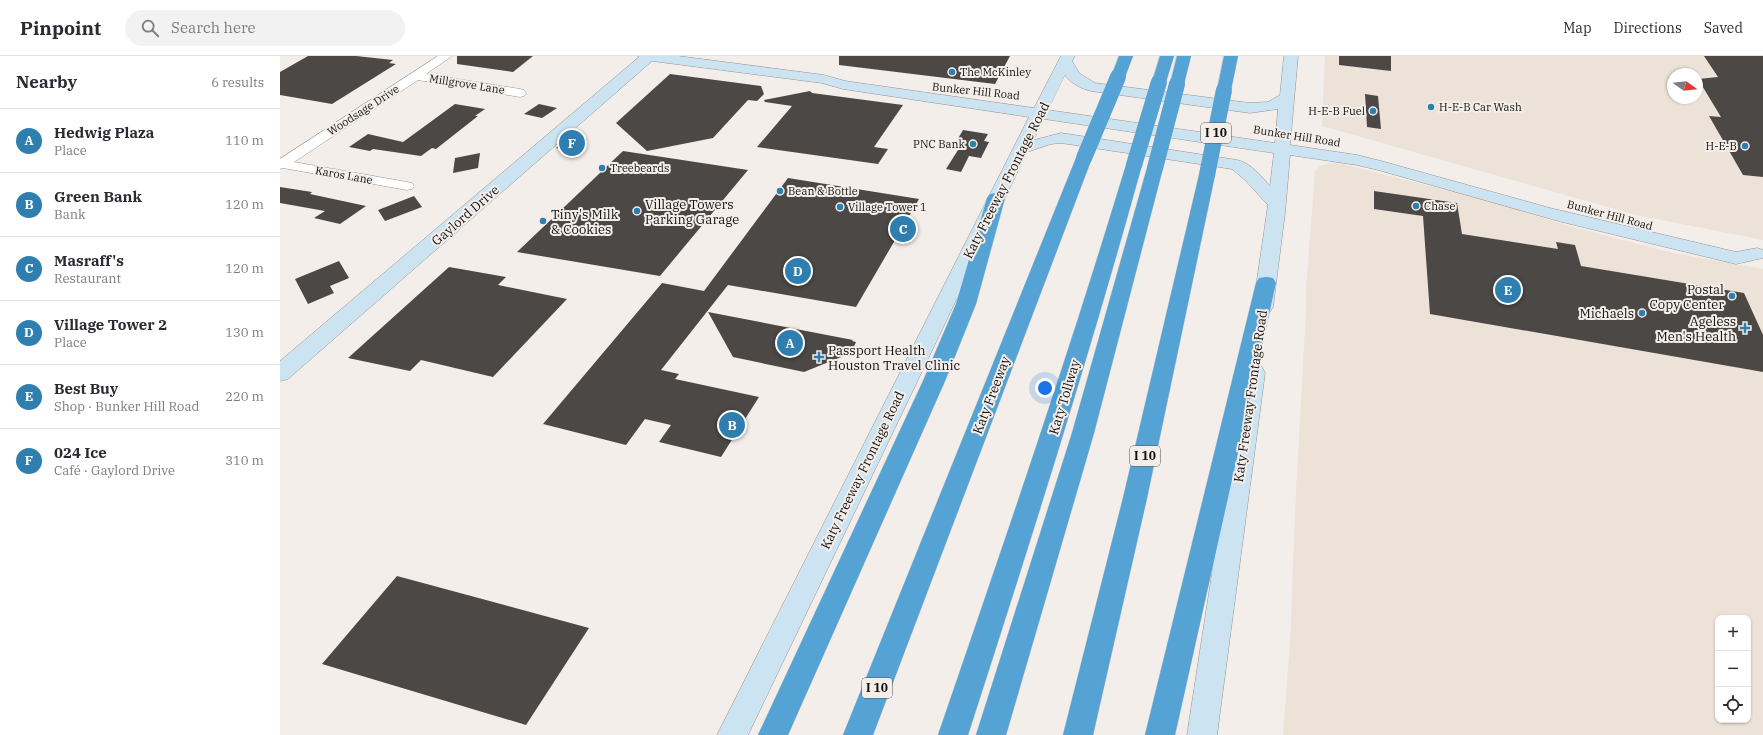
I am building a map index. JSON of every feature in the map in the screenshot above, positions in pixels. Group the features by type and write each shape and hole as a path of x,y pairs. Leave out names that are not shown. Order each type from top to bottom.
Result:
{"highway":[{"name":"Katy Freeway","path":"858,735 1084,158 1116,71 1126,56"},
{"name":"Katy Tollway","path":"991,735 1083,433 1144,167 1160,82 1167,56"},
{"name":"Katy Tollway","path":"953,735 1040,474 1097,292 1177,84 1184,56"},
{"name":"I 10","path":"1078,735 1135,498 1207,175 1231,56"},
{"path":"773,735 934,381 966,304 996,198"},
{"path":"1160,735 1266,283"},
{"path":"843,735 895,640"}],"street":[{"name":"Woodsage Drive","path":"281,164 446,56"},
{"name":"Bunker Hill Road","path":"646,56 824,79 843,85 1043,105 1283,137 1358,160 1391,167 1543,212 1736,258 1760,255"},
{"name":"Gaylord Drive","path":"280,373 649,56"},
{"name":"Katy Freeway Frontage Road","path":"1202,735 1266,283 1291,56"},
{"name":"Katy Freeway Frontage Road","path":"732,735 996,198 1067,59"},
{"path":"1067,59 1073,76 1091,87 1250,108 1272,106 1287,97"},
{"name":"Millgrove Lane","path":"415,76 520,92"},
{"name":"Bunker Hill Road","path":"824,79 850,77 1001,94"},
{"name":"Bunker Hill Road","path":"1031,97 1043,105 1062,101"},
{"path":"1094,105 1118,109"},
{"path":"1134,111 1181,118"},
{"path":"1205,121 1228,125"},
{"path":"1021,149 1048,140 1061,138 1237,165 1251,176 1276,203"},
{"name":"Bunker Hill Road","path":"1341,142 1395,155 1581,207 1734,245 1760,255"},
{"name":"Karos Lane","path":"281,164 407,186"}],"shaded area":[{"path":"1325,56 1763,56 1763,240 1636,215 1322,126"},
{"path":"1334,162 1493,202 1565,225 1673,253 1763,269 1763,735 1283,735 1290,644 1306,289 1315,172 1320,166"}],"building":[{"path":"308,56 356,56 393,60 389,63 396,64 332,104 280,95 280,72"},
{"path":"457,56 533,56 513,72 457,64"},
{"name":"The McKinley","path":"839,56 1010,56 995,84 839,65"},
{"path":"1339,56 1391,56 1391,71 1339,65"},
{"name":"H-E-B","path":"1704,56 1763,56 1763,177 1743,175 1709,116 1721,117 1703,87 1703,78 1718,77"},
{"path":"670,74 761,86 764,94 757,101 748,100 713,138 647,151 616,123"},
{"path":"810,91 812,93 903,105 874,147 888,149 878,164 757,147 792,106 765,102 764,100"},
{"name":"H-E-B Fuel","path":"1365,94 1378,96 1381,129 1367,127"},
{"path":"455,104 485,109 436,149 432,148 421,156 373,149 370,151 349,147 368,134 403,142"},
{"path":"539,104 557,108 542,118 524,114"},
{"path":"963,130 988,134 984,141 989,142 981,158 969,156 961,172 946,169 958,150 952,149"},
{"path":"570,136 587,139 574,151 556,148"},
{"name":"Village Towers Parking Garage","path":"623,151 748,170 660,276 517,252"},
{"path":"480,153 478,168 453,173 455,158"},
{"path":"788,178 919,199 856,307 728,285 661,370 679,374 675,379 759,397 721,457 659,442 671,425 645,419 626,445 543,424 662,283 704,291"},
{"path":"280,187 312,192 310,194 366,206 340,224 314,218 325,211 280,203"},
{"path":"1374,191 1457,203 1462,234 1558,249 1556,242 1575,245 1581,266 1744,293 1763,335 1763,372 1430,314 1423,216 1374,209"},
{"path":"414,196 422,207 385,221 378,210"},
{"path":"339,261 349,278 330,286 334,293 308,304 295,279"},
{"path":"449,267 506,277 498,285 567,299 493,377 421,360 410,371 348,358"},
{"path":"708,312 853,340 852,341 856,342 851,353 804,372 733,357"},
{"path":"397,576 589,628 526,725 322,664"}],"place":[{"name":"The McKinley","path":"952,72"},
{"name":"H-E-B Car Wash","path":"1431,107"},
{"name":"H-E-B Fuel","path":"1373,111"},
{"name":"024 Ice","path":"572,143"},
{"name":"PNC Bank","path":"973,144"},
{"name":"H-E-B","path":"1745,146"},
{"name":"Treebeards","path":"602,168"},
{"name":"Bean & Bottle","path":"780,191"},
{"name":"Chase","path":"1416,206"},
{"name":"Village Tower 1","path":"840,207"},
{"name":"Village Towers Parking Garage","path":"637,211"},
{"name":"Tiny's Milk & Cookies","path":"543,221"},
{"name":"Masraff's","path":"903,229"},
{"name":"Village Tower 2","path":"798,271"},
{"name":"Best Buy","path":"1508,290"},
{"name":"Postal Copy Center","path":"1732,296"},
{"name":"Michaels","path":"1642,313"},
{"name":"Ageless Men's Health","path":"1745,328"},
{"name":"Hedwig Plaza","path":"790,343"},
{"name":"Passport Health Houston Travel Clinic","path":"819,357"},
{"name":"Green Bank","path":"732,425"}]}
